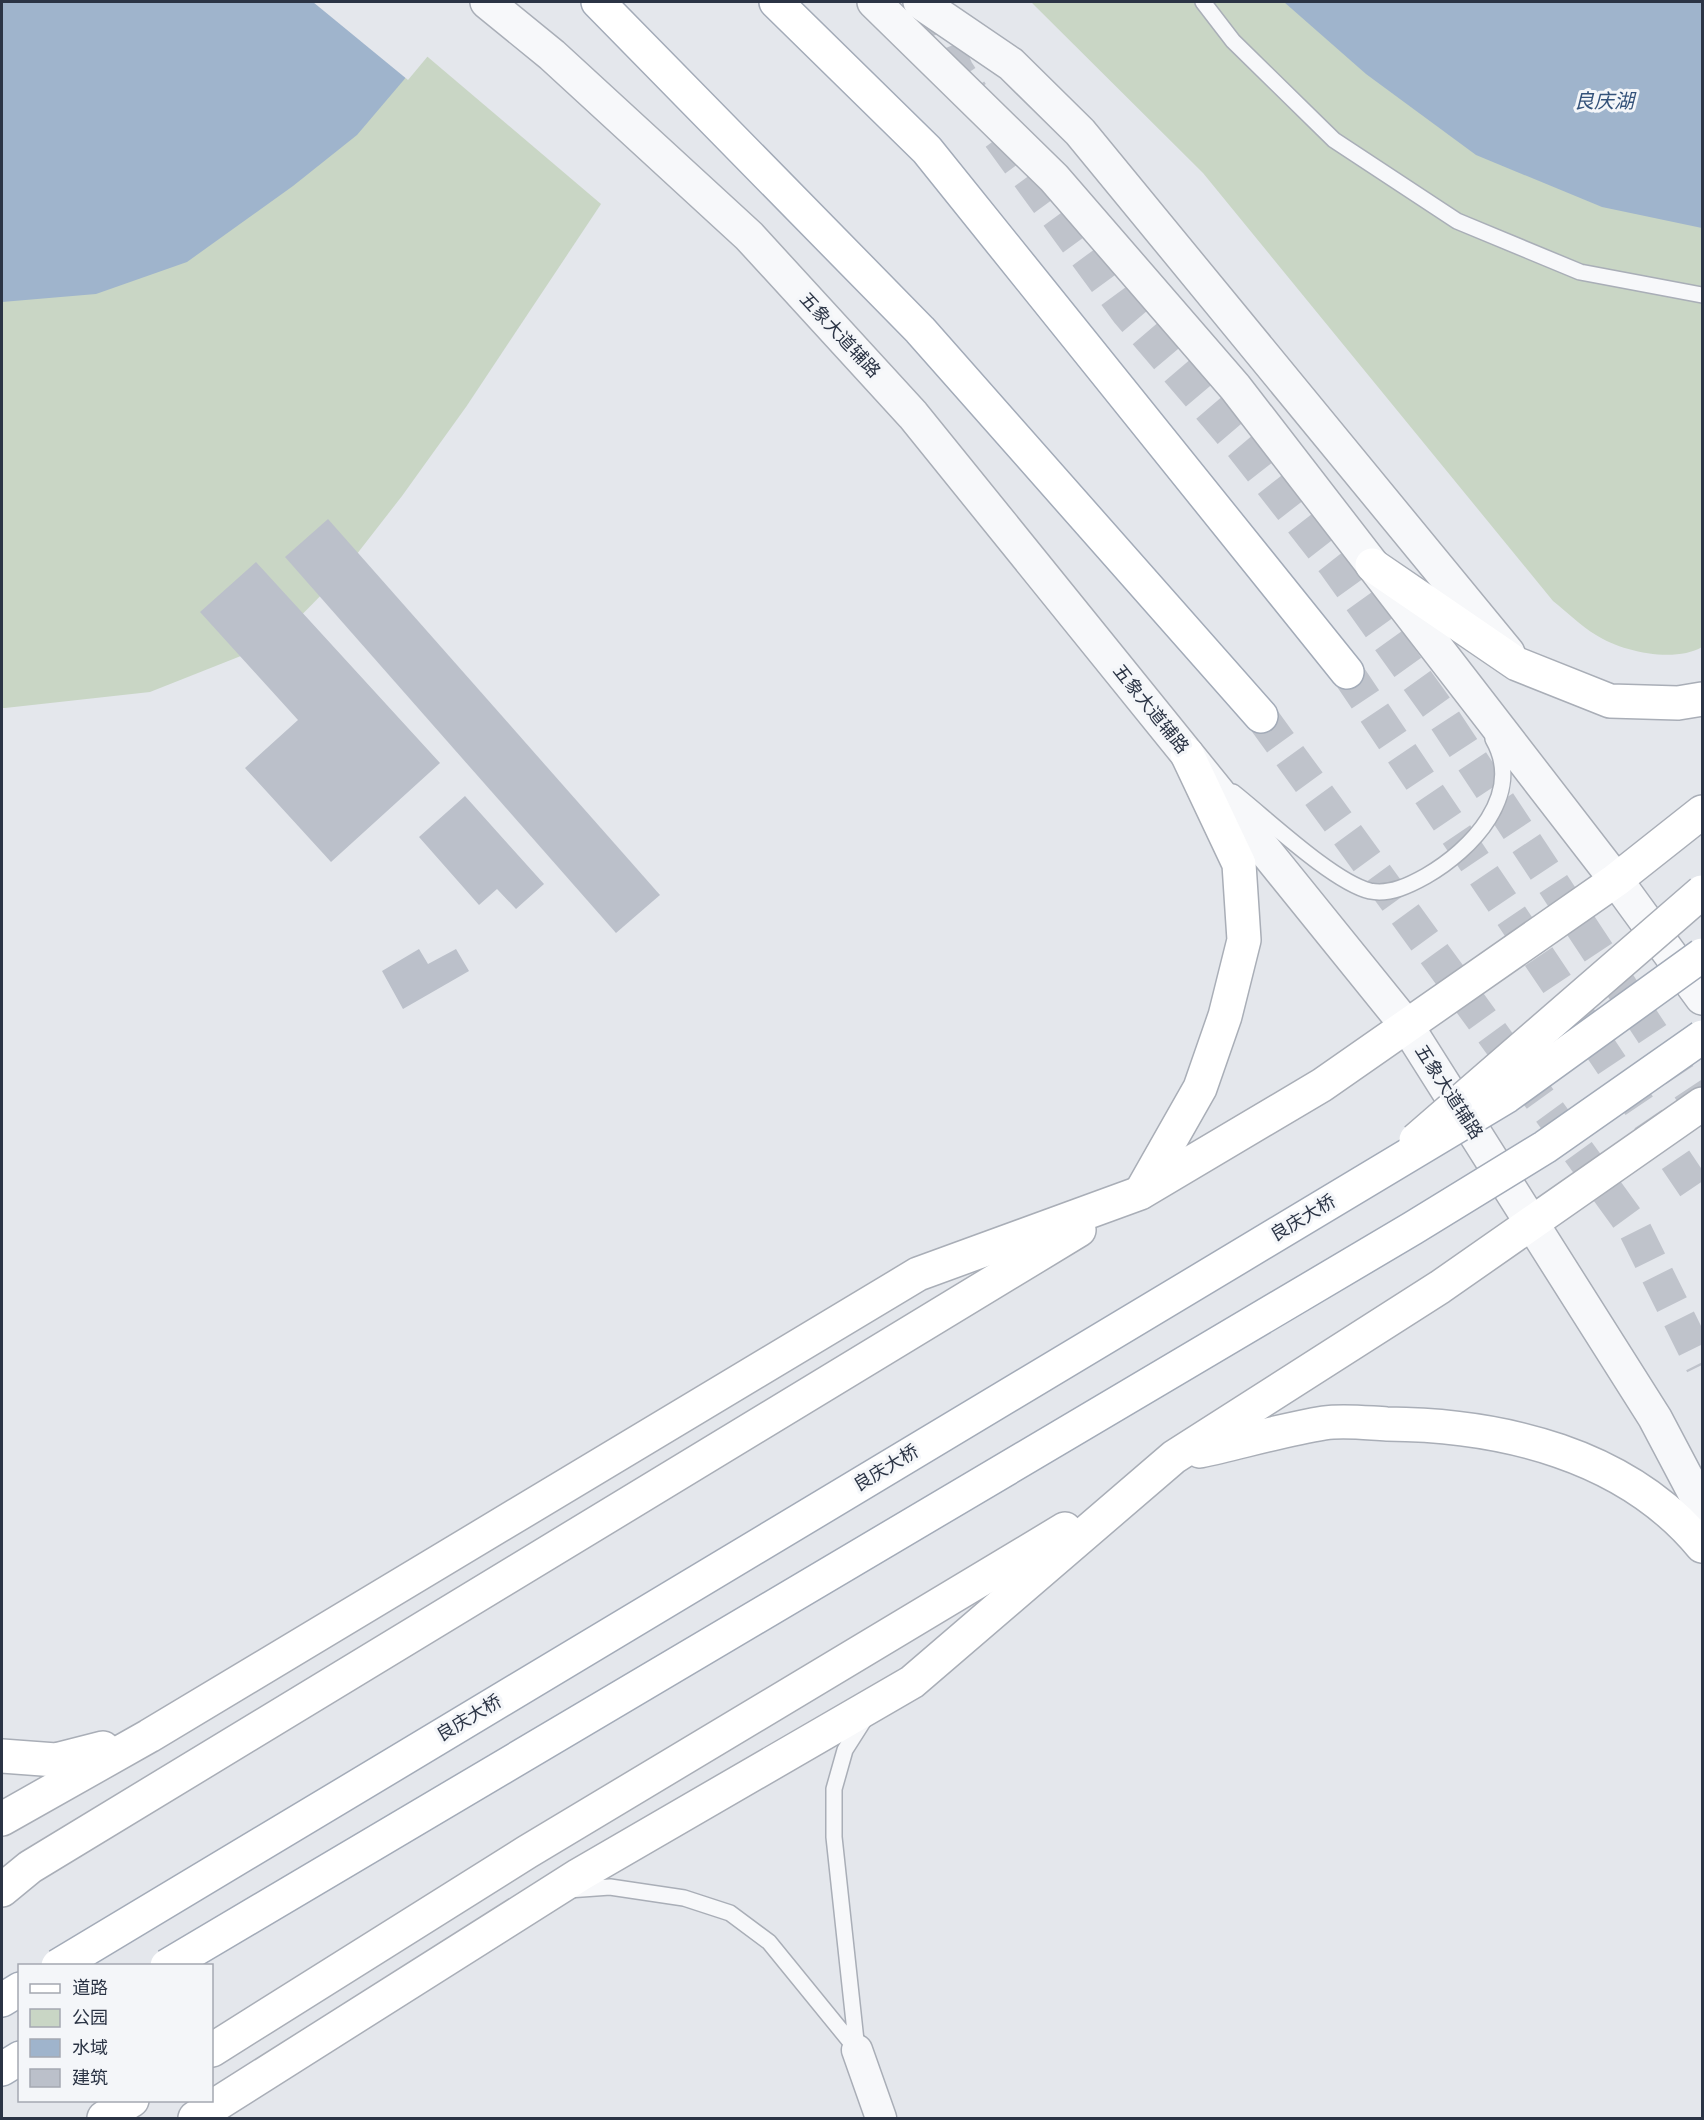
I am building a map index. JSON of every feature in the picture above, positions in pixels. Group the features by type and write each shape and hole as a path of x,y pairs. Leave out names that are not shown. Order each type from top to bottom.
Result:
{"main road":[{"path":"598,2 920,330 1261,716"},
{"path":"776,2 927,150 1347,672"},
{"path":"1372,564 1517,664 1610,701 1678,703 1702,699"},
{"path":"2,1819 148,1736 918,1274 1140,1193 1200,1088 1225,1017 1244,940 1239,864 1187,754"},
{"path":"2,1890 30,1867 1140,1193 1322,1085 1616,880 1702,812"},
{"path":"1377,1174 1702,892"},
{"name":"良庆大桥","path":"60,1964 1507,1096 1702,955"},
{"path":"169,1964 1413,1228 1545,1147 1702,1037"},
{"path":"213,2049 527,1852 1039,1545 1440,1287 1702,1104"},
{"path":"195,2118 553,1891 912,1682 1174,1457 1326,1423 1420,1424 1488,1431 1574,1455 1640,1490 1690,1531 1702,1546"},
{"path":"2,1756 56,1760 148,1736"},
{"path":"2,2000 18,1990"},
{"path":"2,2069 18,2059"},
{"path":"213,2118 240,2089"},
{"path":"104,2118 129,2102"}],"street":[{"name":"五象大道辅路","path":"487,2 552,55 749,236 913,415 1407,1026 1654,1418 1702,1508"},
{"path":"874,2 1054,178 1235,387 1616,880 1702,998"},
{"path":"920,2 1011,64 1080,132 1517,664"},
{"path":"857,2050 881,2118"}],"lane":[{"path":"1203,2 1233,41 1334,140 1457,221 1580,272 1702,295"},
{"path":"1187,754 1337,876 1371,891 1405,888 1446,864 1475,840 1491,816 1502,779 1500,750 1455,671"},
{"path":"857,2050 834,1837 834,1789 845,1750 875,1703"},
{"path":"553,1891 610,1887 684,1898 730,1913 769,1942 857,2050"}],"green space":[{"path":"2,2 363,2 601,204 466,407 402,496 339,577 274,643 150,692 5,708 2,708"},
{"path":"1031,2 1702,2 1702,647 1691,652 1663,655 1620,646 1590,631 1553,601 1203,173"}],"water":[{"path":"2,2 470,2 357,135 293,186 187,262 96,294 2,302"},
{"name":"良庆湖","path":"1284,2 1702,2 1702,228 1602,207 1476,155 1366,74"}],"pier":[{"path":"313,2 473,2 408,80"}],"building":[{"path":"328,519 660,895 616,933 285,557"},
{"path":"256,562 440,763 331,862 245,768 298,720 200,612"},
{"path":"465,796 544,884 516,909 497,889 479,905 419,837"},
{"path":"419,949 428,964 456,949 469,971 403,1009 382,971"}],"tunnel":[{"path":"929,2 957,70 972,93"},
{"path":"999,137 1127,312 1242,447 1333,563 1437,708 1702,1109"},
{"path":"1347,672 1702,1199"},
{"path":"1261,716 1634,1228 1702,1365"}]}
